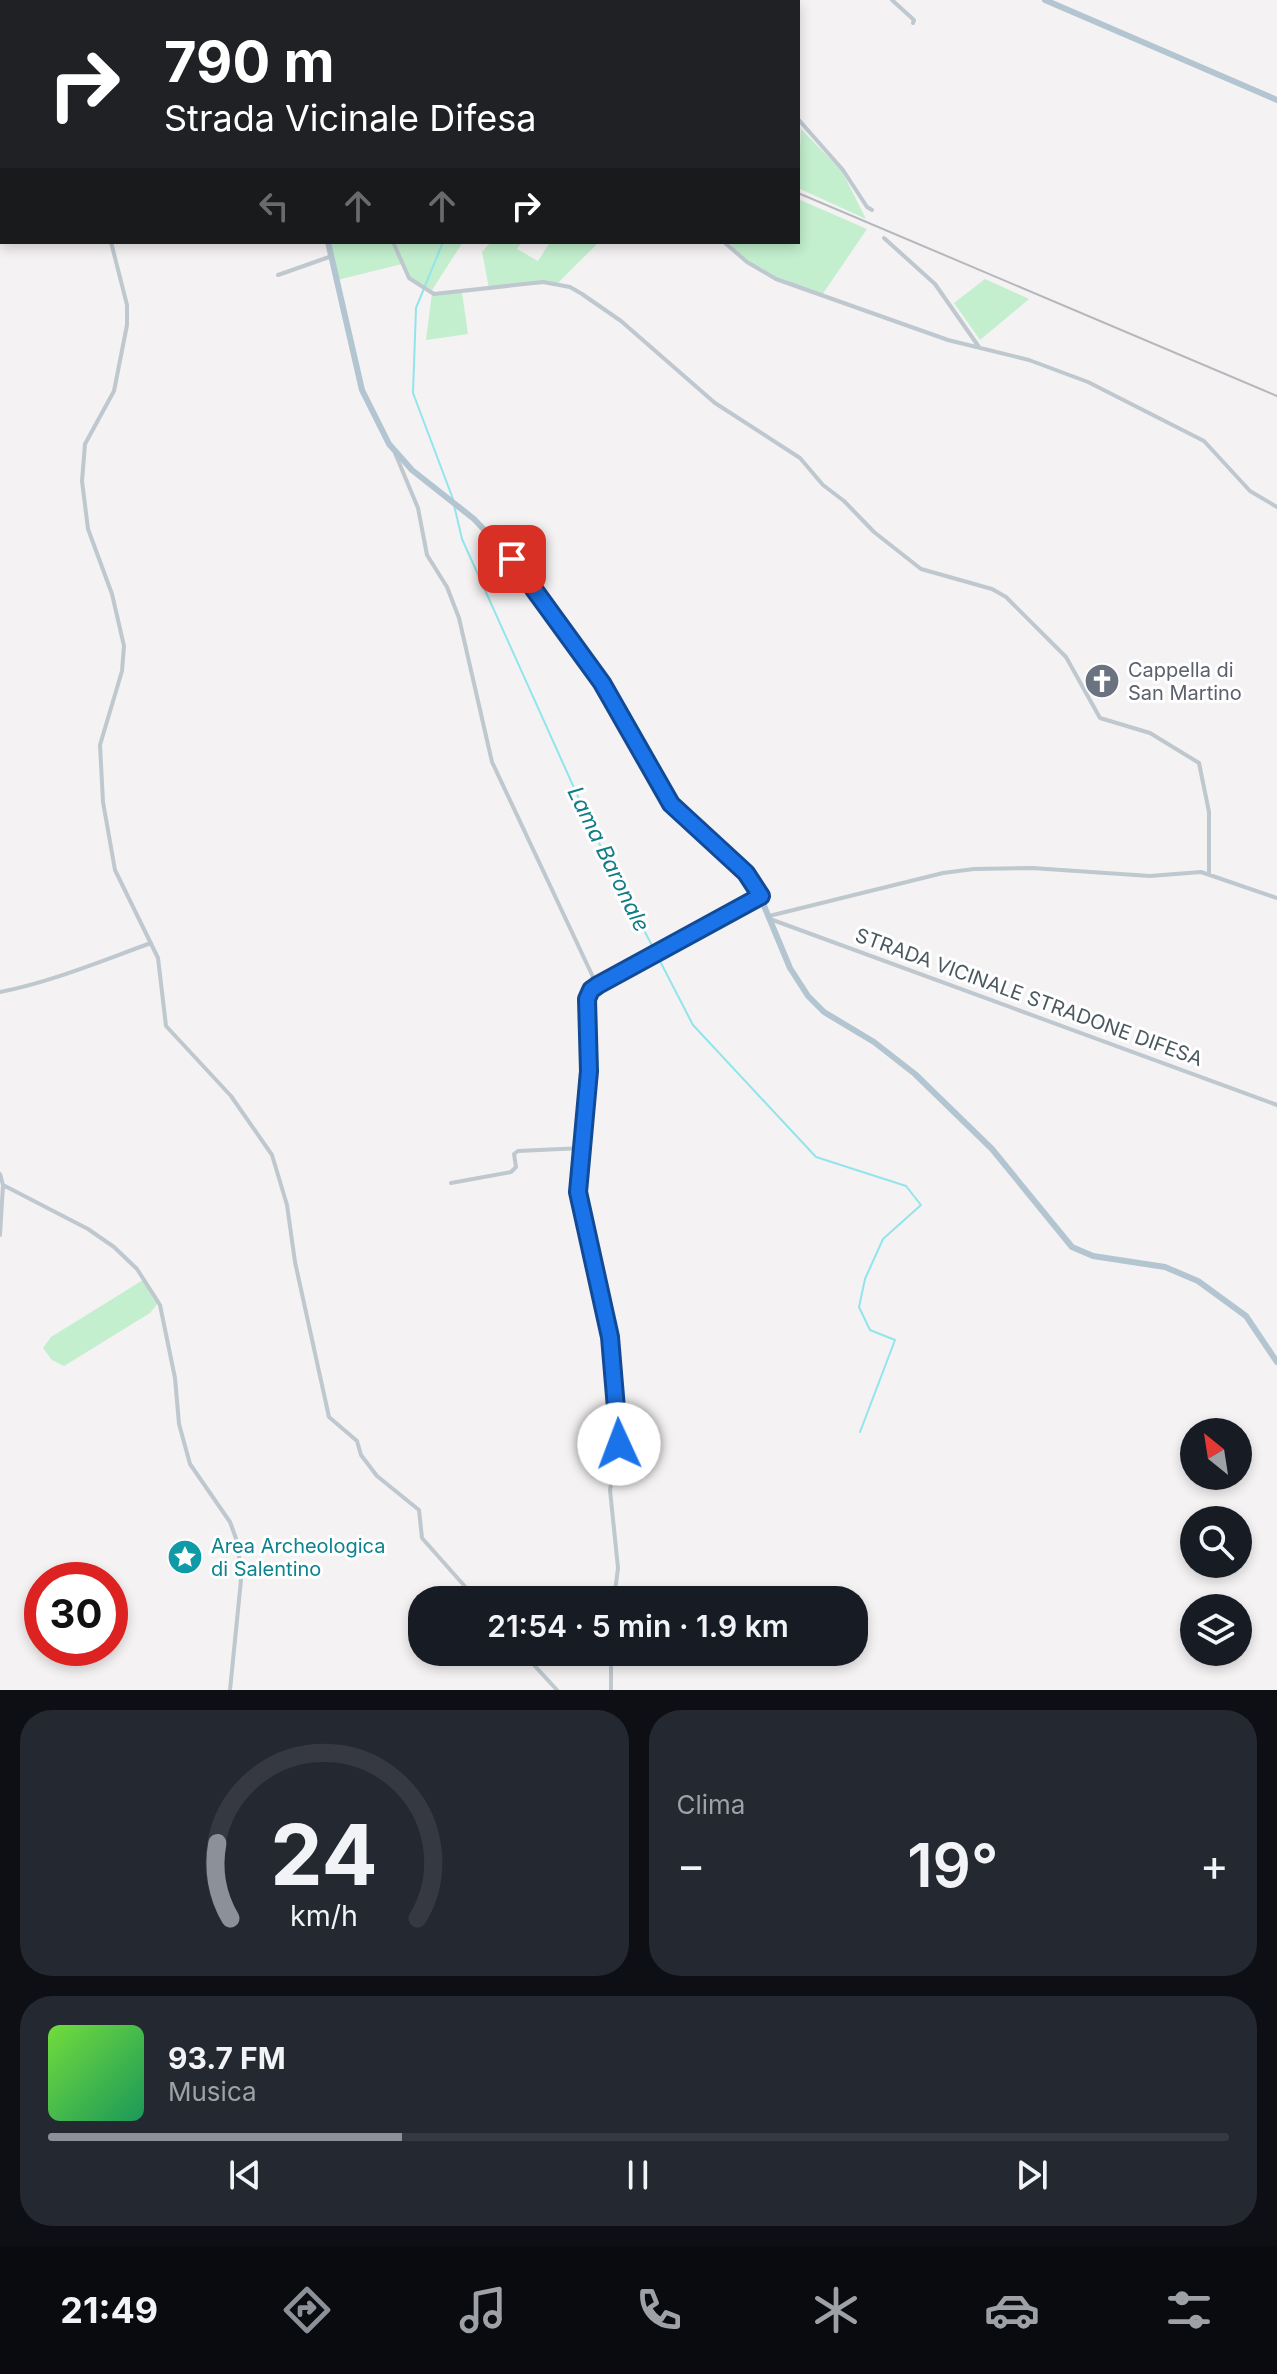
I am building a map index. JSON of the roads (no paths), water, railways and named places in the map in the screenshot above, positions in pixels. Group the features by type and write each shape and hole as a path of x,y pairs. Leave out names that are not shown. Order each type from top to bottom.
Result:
{"main road":[{"path":"1045,0 1277,100"},
{"path":"329,244 362,390 395,453 452,501 506,553 602,683 671,804 746,873 761,896 790,968 808,996 824,1012 874,1042 915,1074 992,1149 1069,1244 1092,1256 1165,1267 1198,1281 1246,1316 1277,1362"}],"street":[{"path":"892,0 914,20 913,23"},
{"path":"800,121 843,170 872,210"},
{"path":"884,238 935,284 979,347"},
{"path":"112,244 127,305 127,325 114,391 85,444 82,481 90,537 112,594 124,646 122,671 100,741 104,814 117,877 160,966 166,1026 231,1096 272,1155 287,1205 297,1273 329,1417 357,1441 361,1455 377,1476 419,1510 422,1538 465,1586"},
{"path":"394,244 409,278 434,294 543,282 575,289 621,321 715,403 800,458 869,528 921,569 992,589 1006,597 1066,657 1100,718 1150,733 1198,760 1209,812 1209,875"},
{"path":"726,244 756,269 776,279 935,335 1076,377 1194,436 1212,449 1250,491 1277,507"},
{"path":"278,275 332,256"},
{"path":"395,453 418,508 427,555 447,587 459,618 492,762 592,973 586,1003 589,1071 579,1200 610,1337 617,1392 619,1444 610,1490 618,1568 616,1586"},
{"path":"770,917 958,870 1019,868 1150,876 1195,872 1277,898"},
{"path":"591,990 761,896"},
{"name":"STRADA VICINALE STRADONE DIFESA","path":"770,917 1277,1105"},
{"path":"0,992 41,984 73,968 151,943"},
{"path":"451,1183 511,1172 516,1167 514,1154 518,1151 583,1148"},
{"path":"0,1174 3,1185 0,1235"},
{"path":"3,1185 88,1229 114,1247 137,1269 159,1301 175,1378 179,1424 190,1464 232,1525 238,1544 241,1580 230,1690"},
{"path":"535,1666 557,1690"},
{"path":"611,1666 611,1690"}],"waterway":[{"name":"Lama Baronale","path":"442,244 416,308 413,393 453,499"},
{"name":"Lama Baronale","path":"454,505 462,539 598,841 693,1025 816,1157 906,1186 921,1205 883,1239 865,1279 859,1307 870,1330 895,1340 860,1432"}],"railway":[{"path":"800,194 1277,396"}],"place":[{"name":"Cappella di San Martino","path":"1102,681"},
{"name":"Area Archeologica di Salentino","path":"185,1557"}]}
